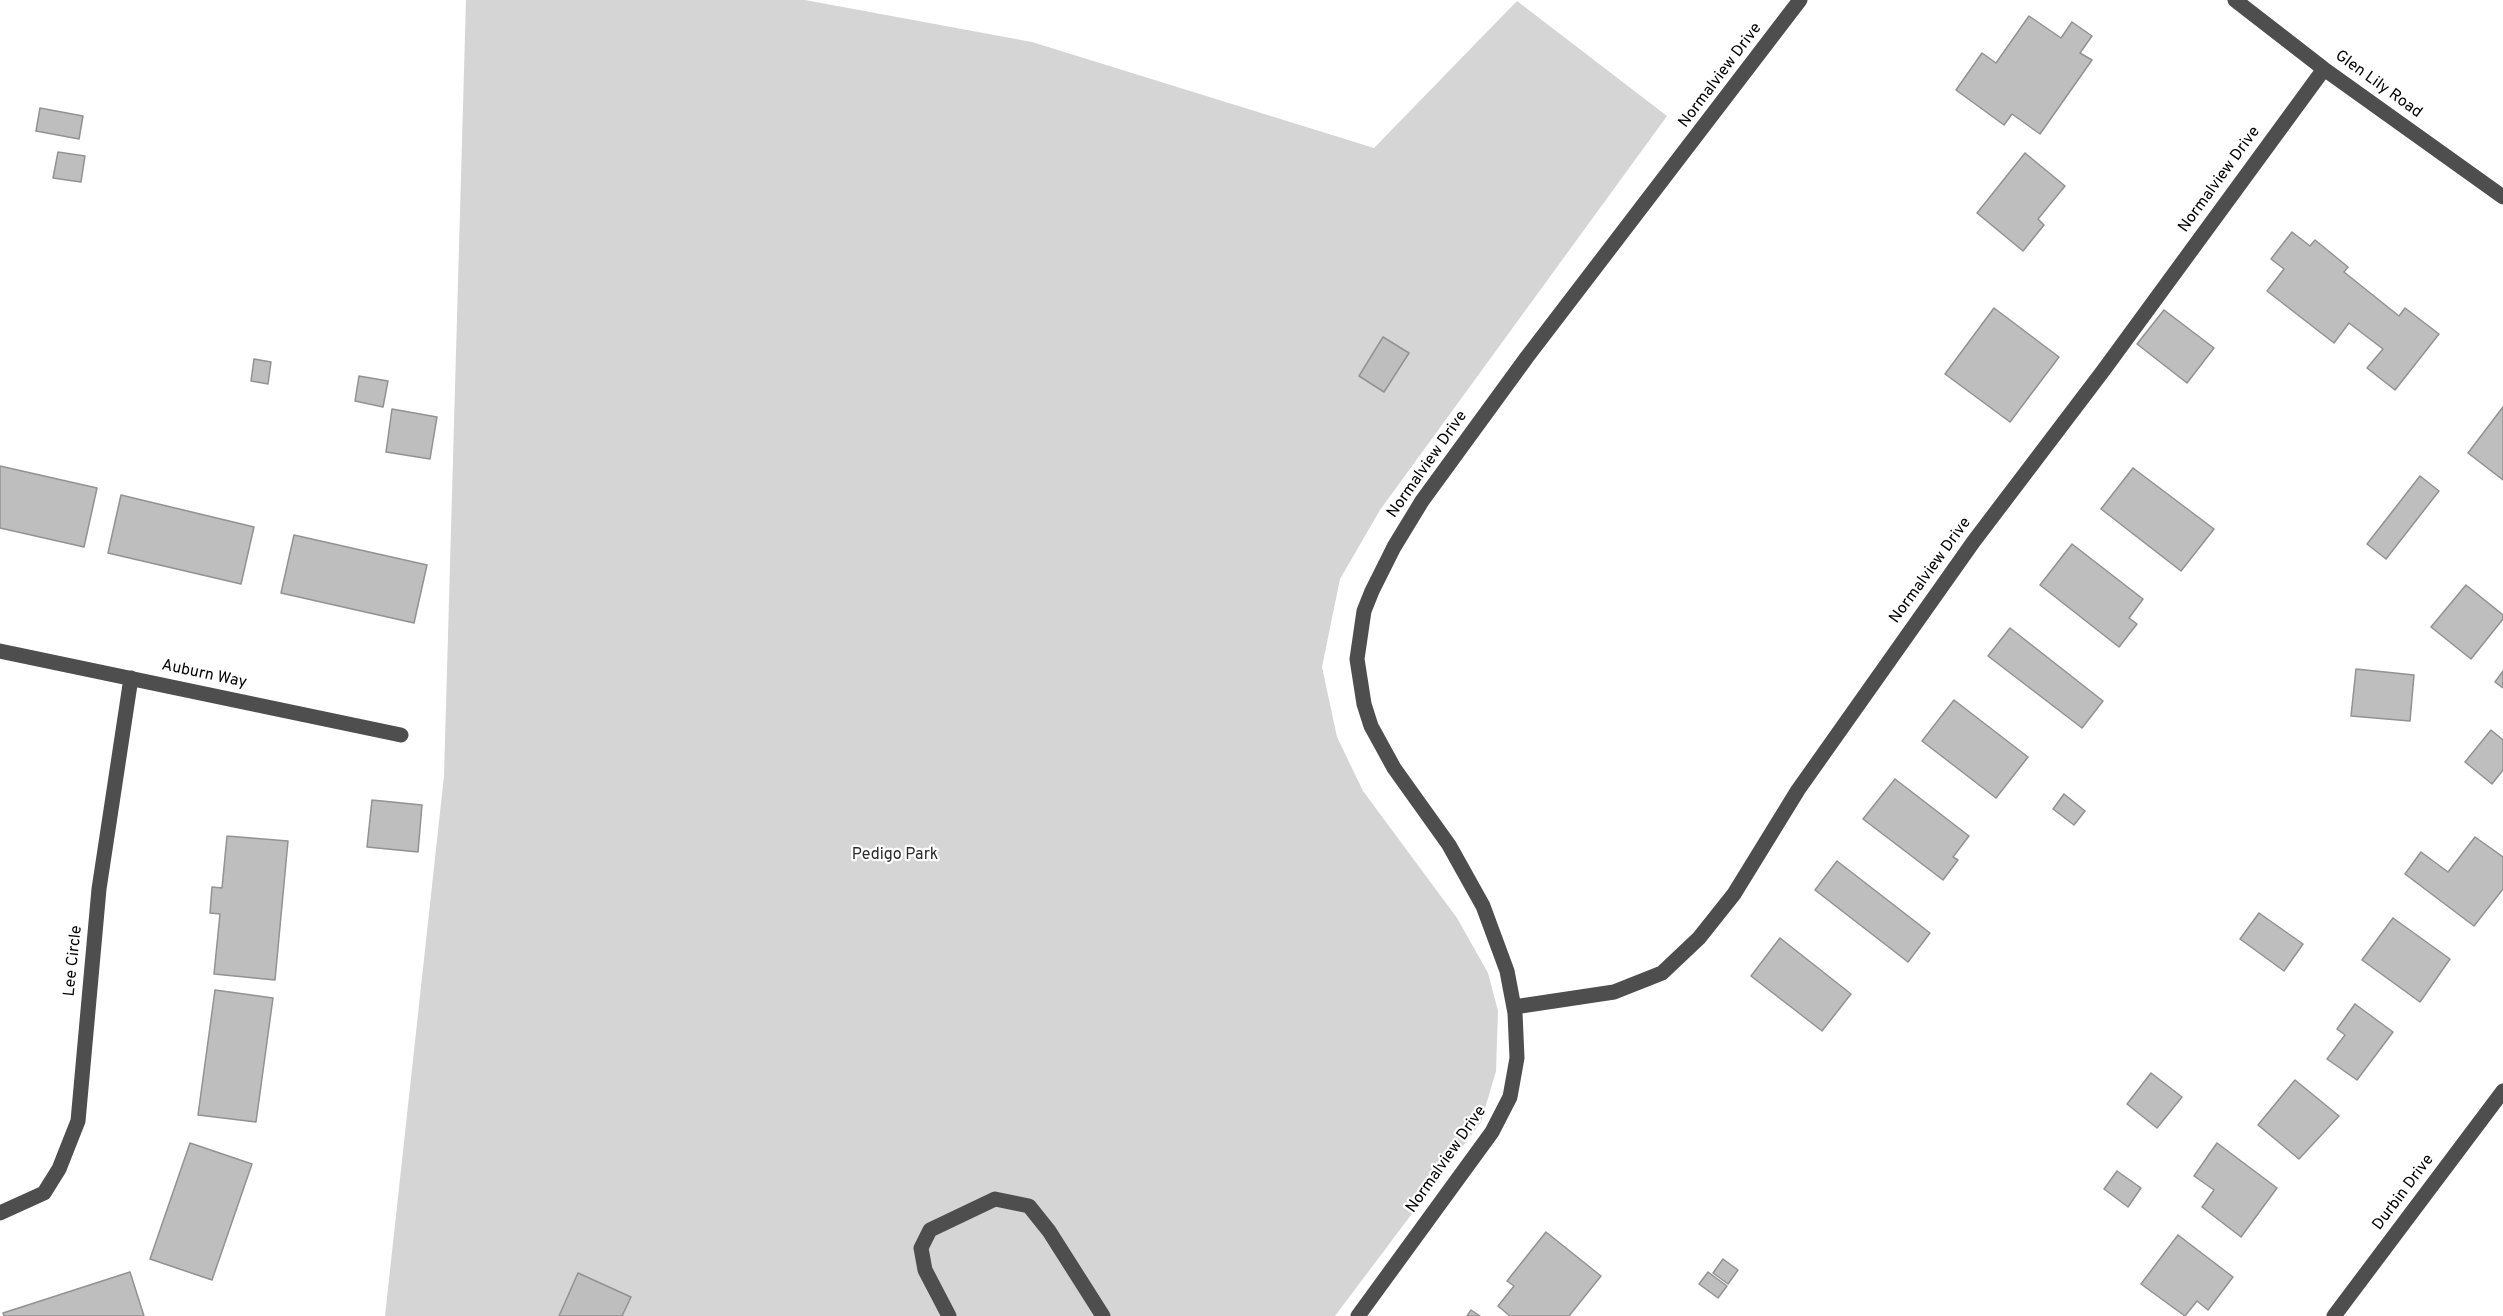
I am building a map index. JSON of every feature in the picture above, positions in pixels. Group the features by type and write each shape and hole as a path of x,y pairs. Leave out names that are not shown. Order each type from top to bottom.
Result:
{"street":[{"name":"Normalview Drive","path":"1358,1316 1486,1141 1510,1097 1517,1058 1514,1007 1507,971 1483,906 1449,845 1394,768 1371,726 1364,704 1358,659 1364,612 1394,547 1429,492 1527,357 1800,0"},
{"name":"Glen Lily Road","path":"2235,0 2324,69 2503,197"},
{"name":"Normalview Drive","path":"1514,1007 1614,992 1662,973 1699,938 1734,894 1798,790 1974,541 2103,371 2324,69"},
{"name":"Auburn Way","path":"0,651 401,735"},
{"name":"Lee Circle","path":"0,1213 44,1193 59,1169 78,1121 99,889 131,678"},
{"name":"Durbin Drive","path":"2334,1316 2503,1091"},
{"path":"949,1316 926,1270 921,1248 930,1230 995,1199 1029,1206 1049,1231 1103,1316"}],"green space":[{"name":"Pedigo Park","path":"466,0 805,0 1032,42 1374,148 1517,1 1667,116 1380,510 1340,579 1322,667 1337,737 1363,791 1457,918 1488,973 1498,1011 1496,1071 1481,1122 1335,1316 385,1316 444,776"}],"building":[{"path":"2029,16 2061,38 2072,22 2092,36 2080,53 2092,60 2040,134 2012,114 2004,125 1956,90 1982,53 1996,63"},
{"path":"40,108 83,116 79,139 36,131"},
{"path":"58,152 85,156 81,182 53,178"},
{"path":"2025,153 2065,186 2038,219 2044,225 2023,251 1977,213"},
{"path":"2292,232 2310,246 2315,240 2348,267 2344,272 2399,316 2405,308 2439,334 2395,390 2367,368 2383,349 2349,323 2334,343 2267,291 2284,269 2271,259"},
{"path":"1994,308 2059,357 2010,422 1945,374"},
{"path":"2164,310 2214,348 2187,383 2137,344"},
{"path":"1383,337 1409,353 1384,392 1359,376"},
{"path":"254,359 271,362 268,384 251,381"},
{"path":"359,376 388,381 383,407 355,401"},
{"path":"2503,407 2503,480 2468,453"},
{"path":"392,409 437,417 430,459 386,452"},
{"path":"0,466 97,488 84,547 0,528"},
{"path":"2133,468 2214,529 2181,571 2101,509"},
{"path":"2420,476 2439,491 2386,559 2367,544"},
{"path":"121,495 254,527 241,584 108,553"},
{"path":"294,535 427,565 414,623 281,593"},
{"path":"2072,544 2143,599 2129,618 2137,624 2119,647 2040,585"},
{"path":"2466,585 2503,615 2503,619 2471,659 2431,627"},
{"path":"2010,628 2103,701 2082,728 1988,656"},
{"path":"2356,669 2414,675 2410,721 2351,716"},
{"path":"2503,671 2503,688 2495,682"},
{"path":"1954,700 2028,757 1996,798 1922,741"},
{"path":"2491,730 2503,740 2503,770 2492,784 2465,762"},
{"path":"1895,779 1969,836 1953,857 1958,860 1943,880 1863,819"},
{"path":"2064,794 2085,811 2074,825 2053,809"},
{"path":"372,800 422,805 418,852 367,847"},
{"path":"227,836 288,841 275,980 214,974 220,914 210,913 212,887 222,888"},
{"path":"2475,837 2503,857 2503,889 2474,926 2405,874 2421,852 2448,872"},
{"path":"1837,861 1930,933 1908,962 1815,890"},
{"path":"2259,913 2303,944 2284,971 2240,939"},
{"path":"2393,918 2450,959 2420,1002 2362,960"},
{"path":"1780,938 1851,994 1822,1031 1751,976"},
{"path":"215,990 273,998 256,1122 198,1115"},
{"path":"2355,1004 2393,1032 2357,1080 2327,1059 2345,1035 2337,1029"},
{"path":"2151,1073 2182,1097 2157,1128 2127,1104"},
{"path":"2295,1080 2339,1116 2299,1159 2258,1125"},
{"path":"190,1143 252,1164 212,1280 150,1259"},
{"path":"2217,1143 2277,1188 2241,1237 2202,1207 2214,1190 2194,1176"},
{"path":"2117,1171 2141,1188 2128,1207 2104,1189"},
{"path":"1546,1232 1601,1276 1569,1316 1510,1316 1498,1306 1514,1286 1507,1281"},
{"path":"2178,1235 2233,1277 2208,1310 2197,1301 2185,1316 2141,1284"},
{"path":"1723,1259 1738,1270 1728,1284 1713,1273"},
{"path":"130,1272 144,1316 4,1316 3,1313"},
{"path":"1708,1272 1727,1286 1718,1298 1699,1284"},
{"path":"578,1273 631,1297 622,1316 559,1316"},
{"path":"1471,1310 1480,1316 1467,1316"}]}
